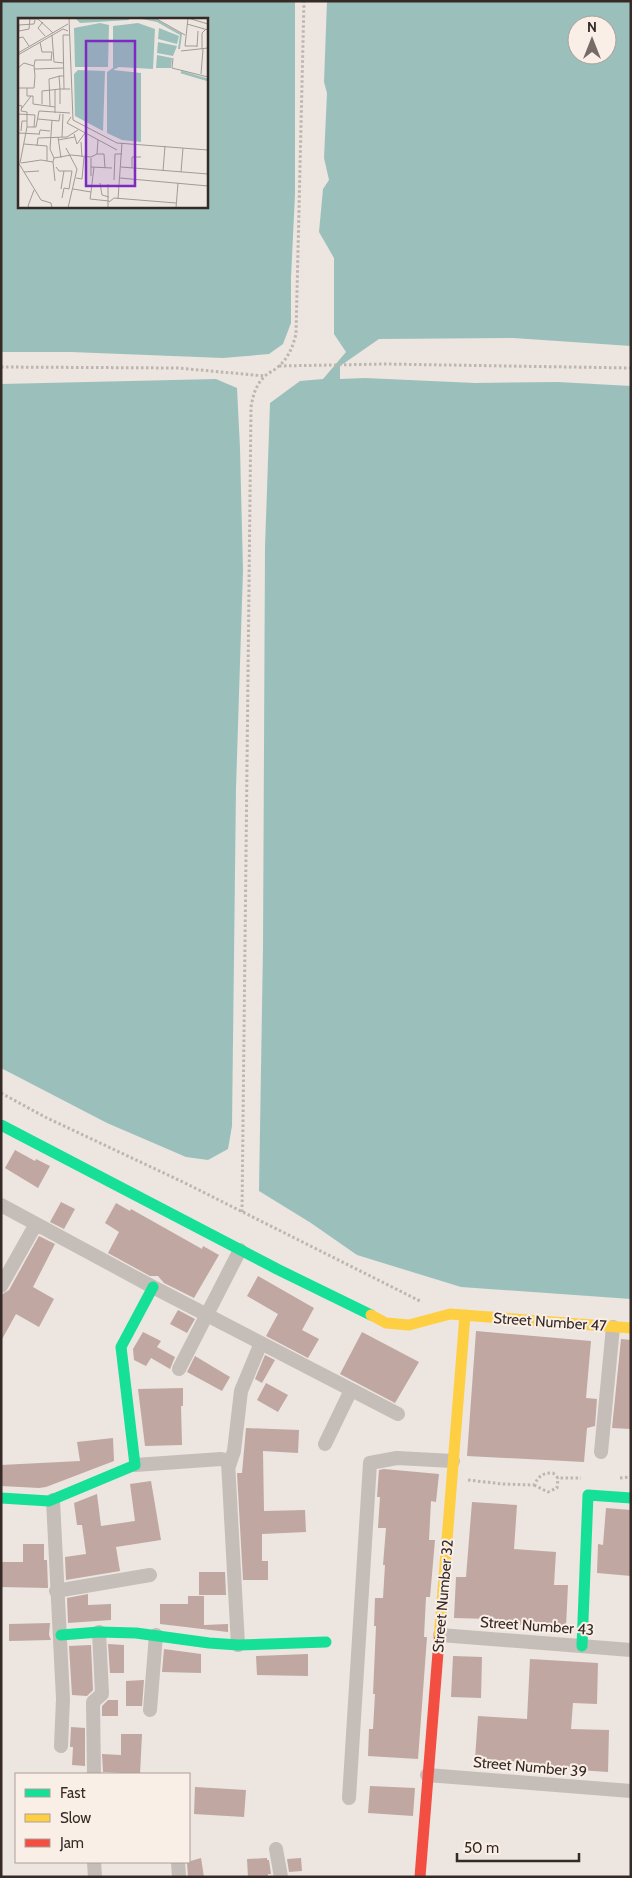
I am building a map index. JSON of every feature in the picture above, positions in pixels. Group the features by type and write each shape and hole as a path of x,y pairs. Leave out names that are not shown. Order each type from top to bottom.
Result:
{"street":[{"name":"Street Number 47","path":"1,1125 240,1250 386,1323 409,1325 450,1314 631,1328"},
{"path":"1,1205 153,1287 398,1414"},
{"path":"1,1286 36,1224"},
{"path":"179,1369 240,1250"},
{"path":"135,1465 121,1347 153,1287"},
{"name":"Street Number 32","path":"420,1877 427,1775 467,1316"},
{"path":"601,1452 613,1327"},
{"path":"238,1644 230,1466 234,1451 241,1391 261,1343"},
{"path":"325,1444 351,1390"},
{"path":"349,1798 370,1463 397,1458 454,1461"},
{"path":"1,1498 42,1502 52,1500 135,1465 222,1459 226,1460 230,1466"},
{"path":"582,1646 588,1495 631,1498"},
{"path":"52,1500 56,1591 61,1635 63,1711 61,1746"},
{"path":"56,1591 150,1575"},
{"path":"61,1635 99,1632 156,1635 209,1643 238,1644 326,1642"},
{"path":"94,1773 93,1702 102,1694 99,1632"},
{"path":"150,1710 156,1635"},
{"name":"Street Number 43","path":"440,1635 631,1650"},
{"name":"Street Number 39","path":"427,1775 631,1791"},
{"path":"276,1849 281,1877"},
{"path":"94,1863 95,1877"},
{"path":"178,1863 179,1877"}],"path":[{"path":"242,1212 251,407 253,395 265,376 279,366 288,355 296,334 304,1"},
{"path":"279,366 385,364 631,368"},
{"path":"1,368 178,368 265,376"},
{"path":"1,1093 45,1117 242,1212 426,1304"},
{"path":"534,1485 540,1476 545,1473 553,1473 558,1478 587,1478"},
{"path":"616,1478 631,1477"},
{"path":"452,1478 534,1485 548,1492 557,1488 558,1478"}],"water":[{"path":"1,1 295,1 295,194 291,323 283,344 269,354 223,358 71,352 1,352"},
{"path":"327,1 631,1 631,346 513,338 379,339 340,366 340,379 365,378 475,383 558,382 631,386 631,1299 461,1287 357,1255 311,1223 259,1191 263,947 265,547 270,403 300,381 323,379 346,352 334,334 334,258 319,232 323,189 329,180 324,158 327,93 324,82"},
{"path":"216,379 237,388 243,570 236,788 232,1126 228,1149 208,1160 186,1157 107,1123 1,1068 1,384"}],"building":[{"path":"15,1150 35,1161 36,1159 50,1166 38,1188 5,1168"},
{"path":"61,1202 75,1209 64,1229 50,1222"},
{"path":"116,1203 130,1211 131,1209 202,1249 203,1246 219,1255 194,1298 164,1283 158,1276 150,1276 108,1253 119,1232 105,1223"},
{"path":"39,1236 55,1244 33,1287 54,1299 39,1327 16,1314 1,1341 1,1295 9,1290"},
{"path":"258,1276 314,1308 302,1330 319,1339 308,1358 266,1336 278,1314 247,1296"},
{"path":"178,1310 195,1319 187,1333 170,1324"},
{"path":"476,1331 591,1341 586,1398 597,1399 595,1426 587,1428 584,1462 467,1456"},
{"path":"143,1332 161,1341 157,1347 175,1357 170,1369 151,1358 146,1366 134,1360 133,1349"},
{"path":"362,1332 419,1362 395,1403 340,1374"},
{"path":"621,1339 631,1340 631,1429 612,1428"},
{"path":"265,1355 275,1360 262,1383 255,1379"},
{"path":"195,1356 230,1377 222,1391 187,1372"},
{"path":"266,1383 288,1395 278,1412 257,1400"},
{"path":"183,1388 183,1406 181,1406 182,1445 145,1446 138,1389"},
{"path":"246,1428 299,1430 298,1453 263,1451 264,1511 305,1510 306,1532 262,1534 262,1561 268,1561 268,1580 243,1580 237,1473 242,1473"},
{"path":"113,1438 114,1461 46,1487 1,1486 1,1465 80,1461 77,1442"},
{"path":"379,1470 439,1474 436,1502 431,1501 429,1540 435,1540 430,1597 426,1597 424,1637 427,1637 418,1759 368,1756 369,1729 373,1729 375,1694 373,1694 376,1626 374,1626 375,1598 383,1598 385,1565 383,1565 386,1528 378,1528 380,1497 377,1497"},
{"path":"151,1481 161,1540 116,1547 120,1571 66,1580 65,1557 86,1554 82,1525 77,1525 74,1503 97,1494 101,1526 135,1521 130,1484"},
{"path":"472,1502 517,1505 514,1549 556,1552 554,1585 568,1585 566,1627 490,1623 491,1619 454,1618 456,1577 466,1577"},
{"path":"606,1508 631,1510 631,1576 597,1573 598,1544 603,1545"},
{"path":"23,1544 44,1544 44,1560 47,1560 48,1588 1,1587 1,1562 23,1562"},
{"path":"199,1572 225,1572 226,1595 199,1595"},
{"path":"88,1594 88,1605 111,1604 111,1620 68,1623 67,1598"},
{"path":"188,1596 204,1596 204,1625 228,1624 228,1632 160,1624 160,1604 188,1604"},
{"path":"50,1623 49,1635 51,1640 9,1641 9,1624"},
{"path":"108,1644 124,1645 124,1673 110,1673"},
{"path":"91,1645 93,1690 87,1696 72,1695 69,1646"},
{"path":"164,1649 201,1654 201,1673 162,1672"},
{"path":"308,1654 308,1676 257,1675 256,1656"},
{"path":"453,1656 482,1657 481,1698 451,1697"},
{"path":"530,1659 598,1663 597,1704 573,1703 571,1729 609,1730 608,1772 539,1765 539,1763 475,1759 478,1716 527,1719"},
{"path":"144,1680 142,1706 126,1706 126,1681"},
{"path":"108,1700 118,1700 118,1716 102,1716 102,1706"},
{"path":"71,1727 85,1728 85,1766 72,1765 73,1747 70,1747"},
{"path":"121,1734 142,1734 140,1773 103,1772 102,1754 121,1755"},
{"path":"370,1786 415,1788 413,1816 368,1813"},
{"path":"195,1787 246,1790 244,1817 194,1814"},
{"path":"201,1858 204,1877 188,1877 187,1863 190,1863 190,1861"},
{"path":"267,1858 271,1874 268,1874 268,1877 248,1877 247,1859"},
{"path":"301,1858 302,1871 289,1872 287,1859"}],"traffic: fast":[{"path":"1,1125 277,1269 371,1315"},
{"path":"1,1498 49,1501 135,1465 121,1347 153,1287"},
{"path":"582,1646 588,1495 631,1498"},
{"path":"61,1635 99,1632 136,1633 238,1645 326,1642"}],"traffic: slow":[{"path":"371,1315 386,1323 409,1325 450,1314 631,1328"},
{"path":"439,1640 465,1315"}],"traffic: jam":[{"path":"420,1877 439,1640"}]}
